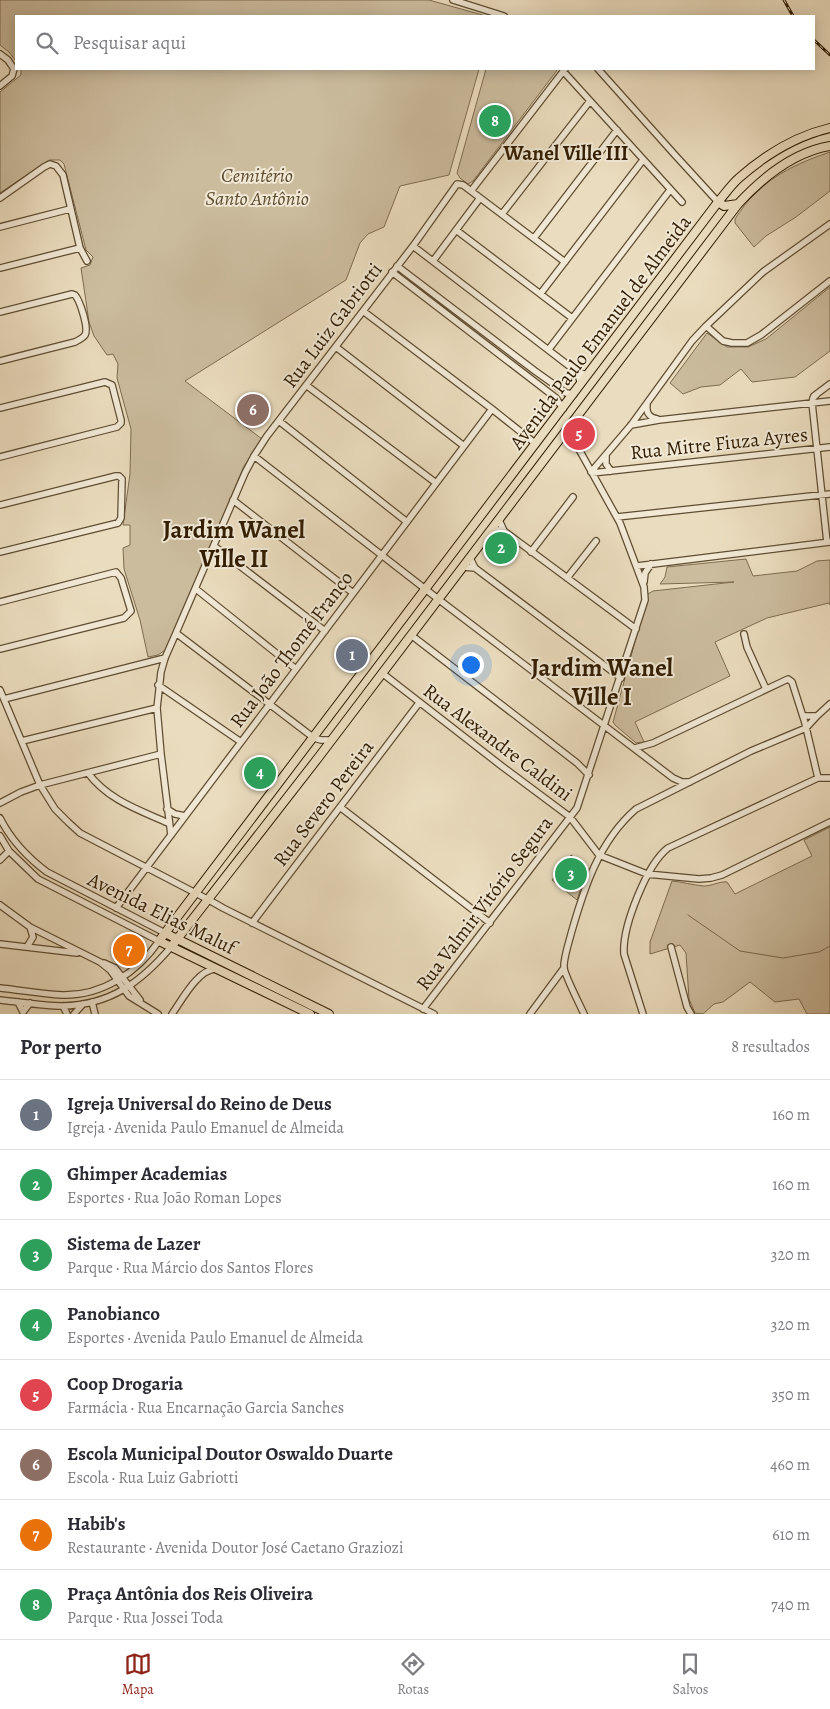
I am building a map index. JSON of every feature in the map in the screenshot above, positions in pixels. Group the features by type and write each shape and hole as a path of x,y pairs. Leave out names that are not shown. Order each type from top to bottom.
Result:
{"main road":[{"name":"Avenida Paulo Emanuel de Almeida","path":"159,941 718,202 737,180 781,147 830,128"},
{"name":"Avenida Paulo Emanuel de Almeida","path":"171,947 332,740 738,204 753,187 776,170 801,156 830,146"},
{"path":"718,202 724,206 738,204"},
{"path":"576,417 582,404 596,384 594,378 587,375"},
{"name":"Avenida Elias Maluf","path":"165,933 329,1014"},
{"name":"Avenida Elias Maluf","path":"159,941 310,1014"},
{"path":"231,976 237,971 259,978"}],"street":[{"path":"456,0 501,15"},
{"path":"0,54 12,64 14,73 0,86"},
{"path":"565,262 471,192 564,70 682,202"},
{"path":"599,70 718,202"},
{"path":"502,214 590,101"},
{"path":"534,238 617,130"},
{"path":"541,293 643,160"},
{"path":"0,198 44,167 50,164 56,166 63,175 80,248 87,261"},
{"name":"Rua Luiz Gabriotti","path":"171,835 168,823 157,708 158,685 165,658 233,500 254,456 278,421 413,246 457,184 463,185 471,192"},
{"path":"549,349 670,190"},
{"path":"433,261 480,198"},
{"path":"0,227 70,209"},
{"path":"591,473 639,415 692,341 706,326 763,272 830,224"},
{"path":"456,230 572,318"},
{"path":"413,246 577,372 587,375"},
{"path":"0,268 80,248"},
{"path":"397,266 535,371 566,393 574,394"},
{"path":"392,272 556,398 562,409"},
{"path":"706,326 723,341 732,344 747,343 761,335 830,281"},
{"path":"0,312 75,295 86,325 85,336 75,342 0,361"},
{"path":"363,311 536,444"},
{"path":"336,347 464,446"},
{"path":"530,378 535,371"},
{"path":"577,372 581,384"},
{"path":"0,408 105,382 112,385 121,423 117,427 0,457"},
{"path":"801,404 830,384"},
{"path":"306,385 436,483"},
{"path":"637,566 828,542 812,403 813,398 817,394"},
{"path":"631,425 830,400"},
{"path":"647,404 647,411 650,417"},
{"name":"Rua João Thomé Franco","path":"116,908 492,409"},
{"path":"639,415 659,420"},
{"path":"639,415 637,421 642,423"},
{"path":"278,421 407,522"},
{"path":"570,426 584,460 618,520 644,587"},
{"path":"559,441 567,438 576,444"},
{"name":"Rua Mitre Fiuza Ayres","path":"591,473 830,447"},
{"path":"584,460 591,463 599,461 606,455"},
{"path":"606,455 606,464 611,471"},
{"path":"254,456 438,600 605,724 673,778 682,782 690,782"},
{"name":"Rua Mitre Fiuza Ayres","path":"600,488 599,483 602,476 611,471"},
{"path":"0,504 116,476 121,477 122,481 120,518 118,522 0,552"},
{"path":"618,520 830,494"},
{"path":"531,552 573,496"},
{"path":"233,500 354,593"},
{"path":"618,520 641,516"},
{"path":"623,532 623,527 628,519"},
{"path":"499,520 504,531 636,629"},
{"path":"492,529 504,531"},
{"path":"567,578 596,541"},
{"path":"214,546 325,631"},
{"path":"470,558 475,568 621,678"},
{"path":"644,587 645,573 648,566 653,563"},
{"path":"463,568 475,568"},
{"path":"0,602 113,572 118,573 121,578 130,608 129,614 124,618 0,649"},
{"name":"Rua Valmir Vitório Segura","path":"423,1009 577,808 645,600 644,587"},
{"path":"196,589 296,668"},
{"path":"176,633 314,738 332,740"},
{"path":"744,634 747,647 766,688"},
{"path":"411,635 577,763 589,775"},
{"path":"4,699 165,658"},
{"name":"Rua Alexandre Caldini","path":"382,674 570,818 599,855 647,874 699,879 722,875 830,822"},
{"path":"635,748 653,743 766,688 785,680 791,680 803,716 818,778"},
{"path":"158,685 242,742"},
{"path":"0,690 40,785 56,809 80,833 252,923 434,1014"},
{"name":"Rua Severo Pereira","path":"252,923 419,703"},
{"path":"530,1014 564,968 579,906 599,855 625,818 636,808 751,752 806,728 830,704"},
{"path":"22,741 157,708"},
{"path":"595,717 603,716 610,710"},
{"path":"803,716 817,716"},
{"path":"600,738 610,734 618,735"},
{"path":"648,758 648,752 653,743"},
{"path":"0,803 40,785 161,754"},
{"path":"577,763 585,765 593,760"},
{"path":"88,773 96,783 114,798 168,823"},
{"path":"670,792 673,778"},
{"path":"642,1014 624,954 623,944 625,931 647,874 661,854 668,848 818,778 830,778"},
{"path":"340,807 490,923"},
{"path":"167,809 175,814 185,816"},
{"name":"Avenida Elias Maluf","path":"0,818 18,846 31,860 47,872 165,933"},
{"name":"Avenida Elias Maluf","path":"0,836 9,851 38,879 159,941"},
{"path":"588,842 594,846 609,840"},
{"path":"0,860 9,851"},
{"path":"0,904 30,927 100,962 132,985"},
{"path":"26,947 33,937 30,927"},
{"path":"0,990 62,995 78,994 110,984 130,972 149,955 159,941"},
{"path":"0,944 83,954"},
{"path":"0,1000 63,1006 92,1002 132,985 152,968 171,947"},
{"path":"671,947 687,1007 691,1014"},
{"path":"197,959 200,966 198,978"},
{"path":"564,968 584,1014"},
{"path":"112,969 130,972"},
{"path":"110,984 112,969"},
{"path":"172,1014 198,978 210,970 217,969"},
{"path":"120,978 121,991"},
{"path":"131,994 132,985"},
{"path":"121,991 131,994 158,1014"},
{"path":"18,1002 23,1013"},
{"path":"92,1002 95,1014"},
{"path":"23,1013 30,1003"},
{"path":"74,1014 83,1004"},
{"path":"63,1006 67,1014"}],"green space":[{"path":"0,0 429,0 482,15 15,15 15,60 0,45"},
{"name":"Cemitério Santo Antônio","path":"21,70 479,70 449,175 400,186 384,227 368,234 360,243 346,280 185,381 262,439 244,466 168,648 158,655 148,657 140,620 124,569 123,548 130,545 130,525 123,525 130,474 131,429 117,378 118,364 113,354 107,355 94,336 89,322 81,268 90,265 93,257 86,250 64,164 60,160 49,160 0,193 0,92 21,75"},
{"path":"486,70 557,70 473,181 468,184 457,173"},
{"path":"830,152 830,191 796,217 766,236 754,247 735,223 735,219 747,203 780,174 810,159"},
{"path":"830,287 830,351 795,377 752,382 741,369 720,385 701,387 683,394 670,383 707,333 727,347 748,347 766,339"},
{"path":"746,559 753,576 797,571 817,561 830,560 830,605 829,603 767,618 715,642 730,676 635,722 644,742 636,743 613,722 648,594 653,591 734,582 660,584 665,577 667,567"},
{"path":"830,827 830,1014 807,1014 799,999 775,1002 750,982 723,1002 714,1004 703,1014 695,1013 689,999 686,953 680,945 650,954 650,942 672,881 704,886 727,882 735,894 812,856 804,840"},
{"path":"571,855 588,868 577,900 552,880"}],"waterway":[{"path":"688,915 740,951 783,958 819,952 830,946"}],"railway":[{"path":"784,0 792,15"},
{"path":"815,41 830,55"}],"place":[{"name":"Praça Antônia dos Reis Oliveira","path":"495,121"},
{"name":"Escola Municipal Doutor Oswaldo Duarte","path":"253,410"},
{"name":"Coop Drogaria","path":"579,434"},
{"name":"Ghimper Academias","path":"501,548"},
{"name":"Igreja Universal do Reino de Deus","path":"352,655"},
{"name":"Panobianco","path":"260,773"},
{"name":"Sistema de Lazer","path":"571,874"},
{"name":"Habib's","path":"129,950"}],"district":[{"name":"Wanel Ville III","path":"566,153"},
{"name":"Jardim Wanel Ville II","path":"234,544"},
{"name":"Jardim Wanel Ville I","path":"602,682"}]}
